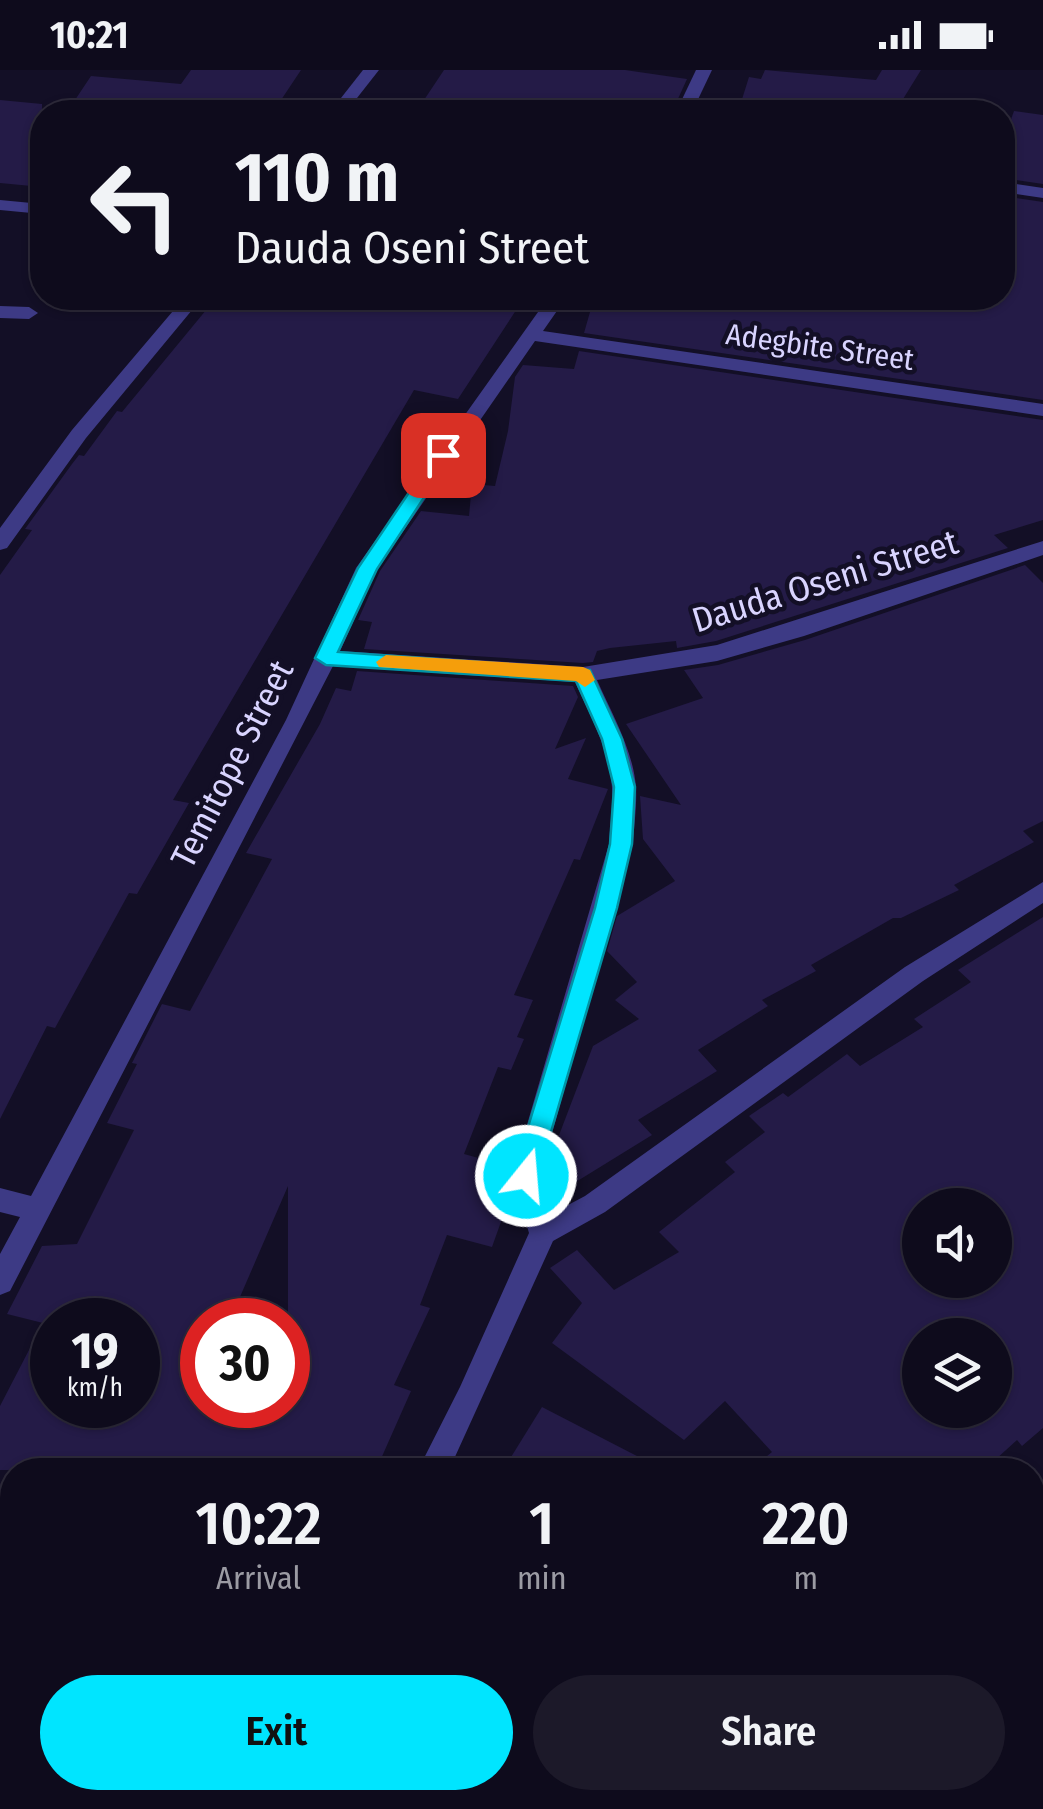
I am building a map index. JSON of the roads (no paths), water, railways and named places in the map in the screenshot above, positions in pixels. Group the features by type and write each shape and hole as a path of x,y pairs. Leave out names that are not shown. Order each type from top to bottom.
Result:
{"street":[{"path":"347,100 371,70"},
{"path":"690,100 704,70"},
{"path":"1015,189 1043,194"},
{"path":"0,205 30,209"},
{"path":"2,538 79,434 182,310"},
{"name":"Temitope Street","path":"0,1282 297,720 367,568 548,310"},
{"path":"0,312 28,313"},
{"name":"Adegbite Street","path":"530,335 1043,410"},
{"name":"Dauda Oseni Street","path":"326,658 583,674 717,652 796,631 1043,548"},
{"path":"543,1233 526,1176 591,960 621,844 624,787 620,768 612,739 583,674"},
{"path":"439,1458 472,1396 543,1233 595,1204 914,974 1043,890"},
{"path":"0,1200 38,1210"}]}
